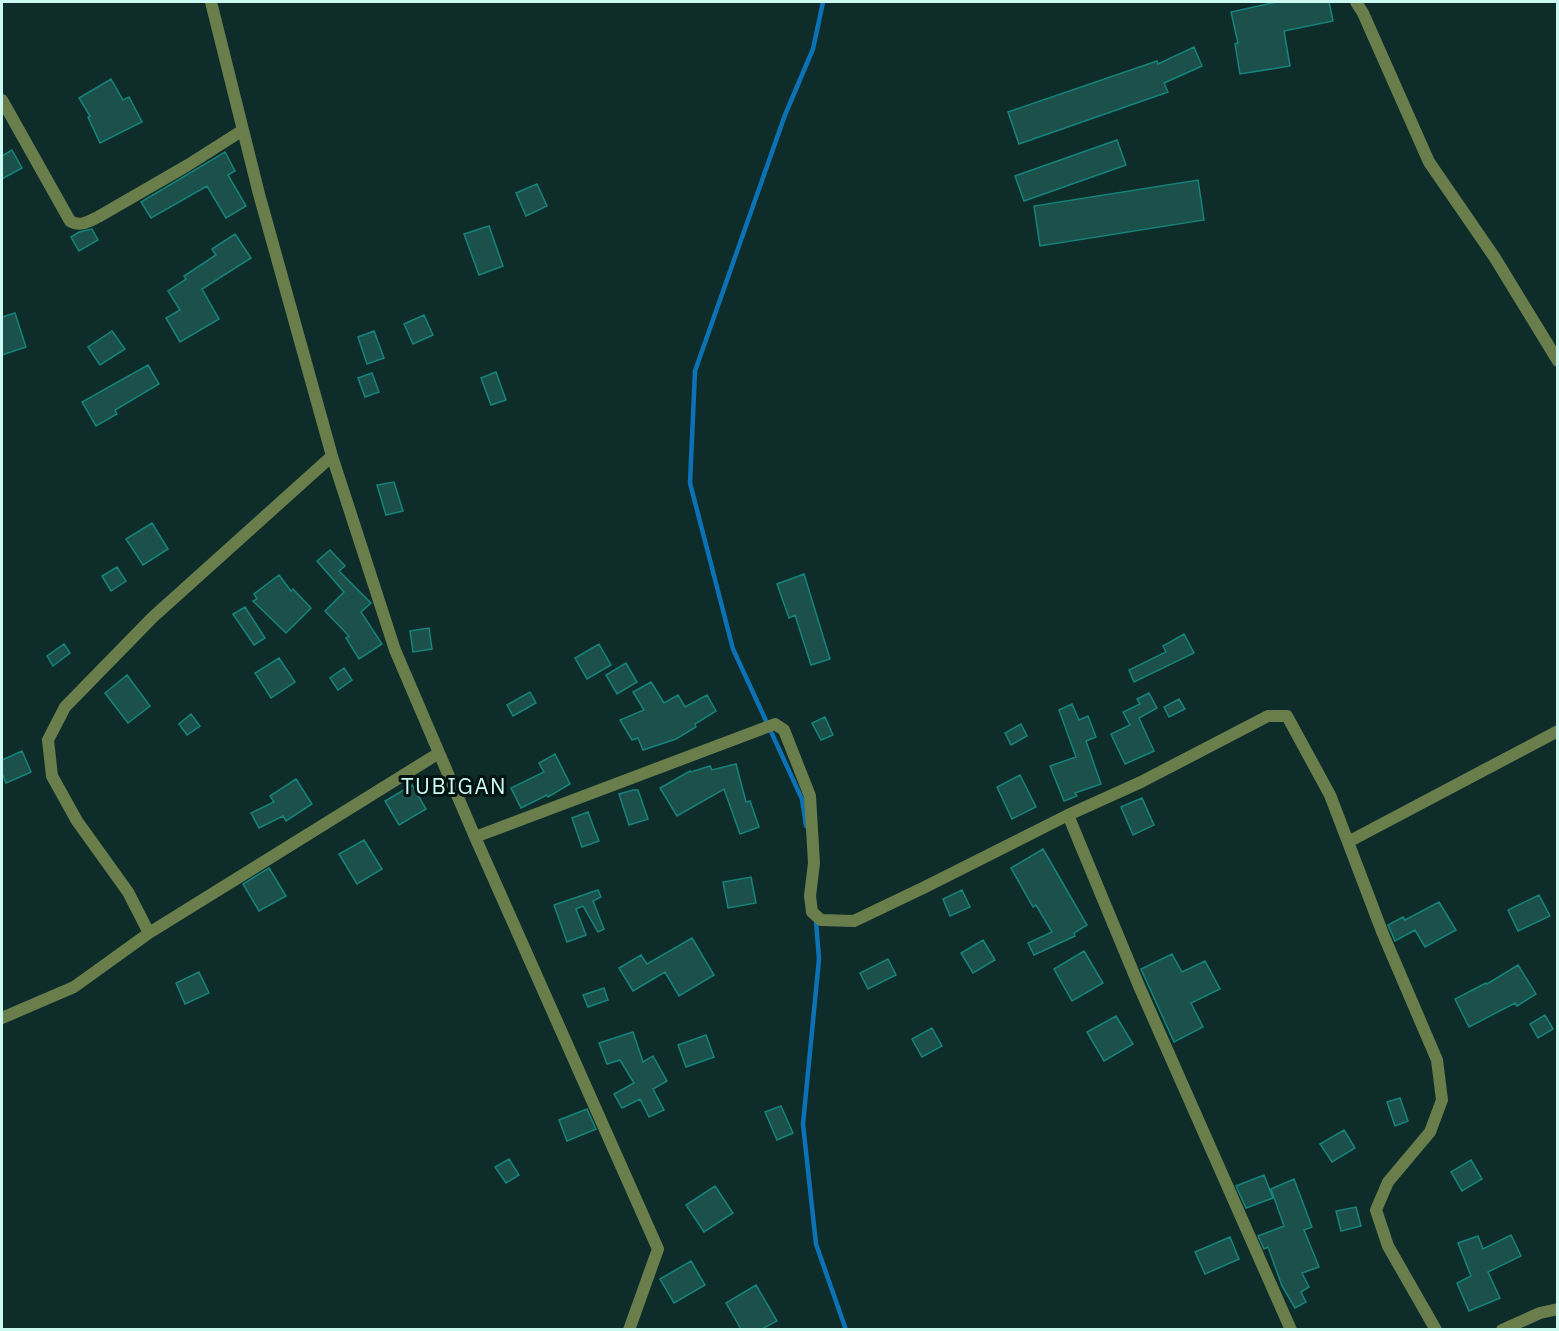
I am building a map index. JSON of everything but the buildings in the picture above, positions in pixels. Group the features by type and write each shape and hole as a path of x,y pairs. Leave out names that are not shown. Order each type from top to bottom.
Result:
{"street":[{"path":"211,2 243,130 332,456 395,650 475,837 658,1249 629,1329"},
{"path":"1356,2 1363,13 1429,162 1495,258 1557,362"},
{"path":"2,100 70,221 76,224 83,224 98,217 243,130"},
{"path":"149,933 128,892 77,821 52,776 48,740 65,707 153,617 332,456"},
{"path":"475,837 775,724 784,730 810,796 814,863 810,906 812,912 821,921 854,921 1068,815 1141,782 1269,716 1287,716 1330,795 1383,934 1437,1060 1442,1100 1430,1132 1388,1182 1377,1210 1388,1246 1436,1329"},
{"path":"1348,842 1557,731"},
{"path":"2,1018 74,987 149,933 439,753"},
{"path":"1068,815 1139,986 1291,1329"},
{"path":"1502,1329 1540,1313 1557,1310"}],"waterway":[{"path":"806,826 802,799 733,649 690,483 695,371 785,115 813,49 823,2"},
{"path":"816,921 819,959 803,1124 816,1244 846,1330"}],"district":[{"name":"TUBIGAN","path":"454,785"}]}
